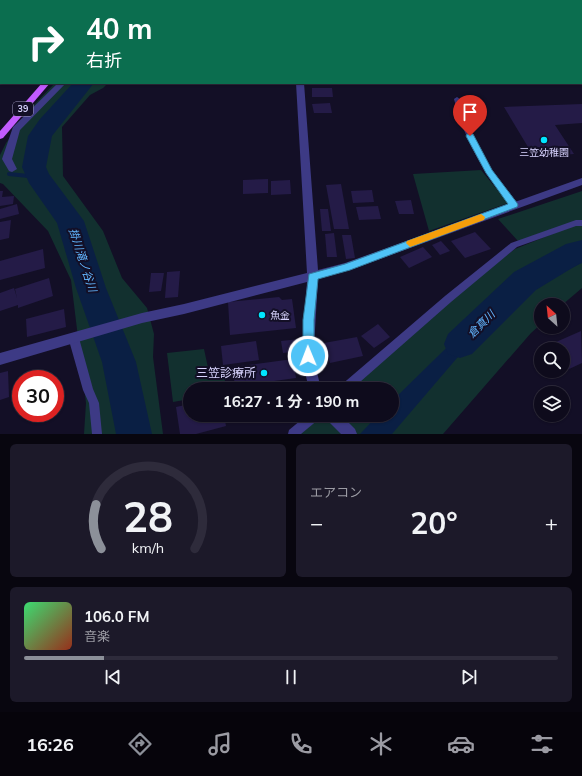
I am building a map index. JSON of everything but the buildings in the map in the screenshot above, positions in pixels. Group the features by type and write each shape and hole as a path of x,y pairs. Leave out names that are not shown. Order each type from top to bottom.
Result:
{"main road":[{"name":"39","path":"0,136 45,84"}],"street":[{"path":"12,169 7,159 16,129 61,84"},
{"path":"300,84 313,277 308,347 314,382"},
{"path":"0,359 142,318 313,277 346,267 582,181"},
{"path":"339,422 350,434"}],"lane":[{"path":"457,99 461,116 475,146 489,171 514,205"},
{"path":"352,382 448,299 514,245 582,223"},
{"path":"78,337 74,344 88,390 94,403 97,434"},
{"path":"293,434 307,422"}],"green space":[{"path":"54,84 107,84 90,95 62,127 63,176 103,231 122,278 147,308 154,334 153,357 163,434 84,434 86,403 71,280 48,231 3,184 0,183 0,155 6,143 30,109"},
{"path":"481,170 508,203 429,231 413,174"},
{"path":"582,191 582,288 570,298 534,298 534,330 443,434 293,434 307,422 399,422 399,382 352,382 437,307 515,249 577,224 518,241 498,219"},
{"path":"204,349 210,377 224,374 225,382 183,382 183,400 173,402 167,353"}],"water":[{"path":"582,246 582,263 533,287 533,281 524,274 571,248"},
{"path":"483,312 487,323 392,434 360,434 371,422 399,422 399,394"}],"waterway":[{"name":"掛川滝ノ谷川","path":"83,84 48,124 40,136 34,167 38,177 70,221 91,288 119,362 134,434"},
{"path":"9,174 38,177"},
{"name":"倉真川","path":"460,344 525,281 551,265 576,252 582,251"}],"slow traffic":[{"path":"410,243 481,217"}],"place":[{"name":"三笠幼稚園","path":"544,140"},
{"name":"魚金","path":"262,315"},
{"name":"三笠診療所","path":"264,373"}],"route":[{"path":"308,356 309,320 313,277 346,267 514,205 489,171 470,136"}]}
